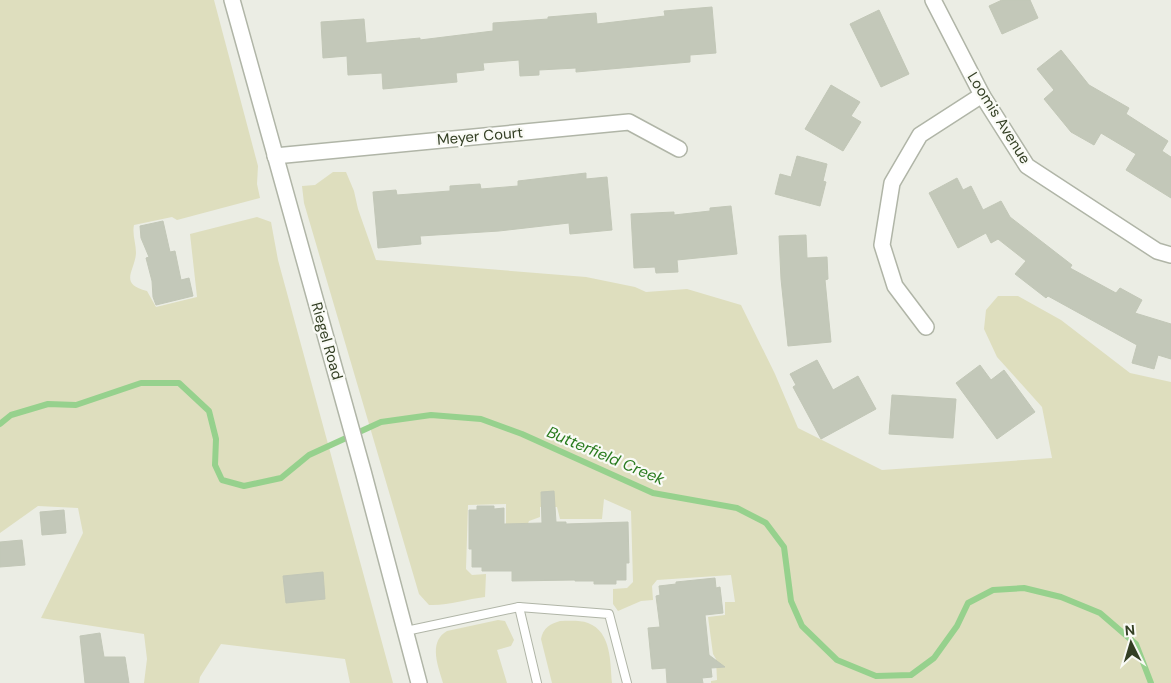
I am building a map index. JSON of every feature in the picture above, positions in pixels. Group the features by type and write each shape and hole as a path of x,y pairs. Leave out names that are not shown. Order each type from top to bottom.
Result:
{"street":[{"name":"Riegel Road","path":"232,0 363,471 419,683"},
{"name":"Loomis Avenue","path":"933,0 982,95 1027,166 1157,251 1171,255"},
{"path":"926,327 895,286 882,245 892,183 920,135 982,95"},
{"name":"Meyer Court","path":"275,156 630,122 679,149"}],"lane":[{"path":"406,631 518,608 609,614 627,683"},
{"path":"518,608 537,683"}],"green space":[{"path":"0,0 214,0 258,166 257,184 260,198 177,220 172,217 134,225 136,253 130,276 131,281 133,285 147,291 156,307 197,297 190,234 257,217 271,222 278,260 393,683 350,683 345,659 221,644 200,677 199,683 144,683 147,659 144,634 41,618 83,533 78,508 38,506 0,533"},
{"path":"333,172 346,172 376,260 586,277 635,287 646,292 687,289 741,305 775,374 798,428 882,470 1052,458 1042,407 997,357 984,329 986,310 998,296 1018,296 1061,320 1130,373 1171,382 1171,683 711,683 711,681 717,680 716,659 713,654 708,617 725,615 725,602 735,602 731,575 657,580 652,586 653,600 641,601 618,611 613,604 613,589 627,588 633,582 631,511 604,499 602,519 560,519 557,507 540,507 540,517 529,521 527,526 506,527 506,504 468,505 466,569 472,575 486,574 485,597 429,605 419,594 304,203 302,186 315,185"},
{"path":"498,620 505,621 514,640 511,646 497,650 507,683 443,683 436,655 436,648 441,636 447,631"},
{"path":"560,621 585,622 596,627 602,633 610,658 612,683 552,683 541,639 543,632 548,627"}],"building":[{"path":"1002,0 1030,0 1038,18 1002,34 989,6"},
{"path":"712,7 716,53 690,55 690,62 576,72 576,68 539,70 539,75 520,76 519,60 483,63 484,70 456,73 457,82 383,89 382,73 348,75 347,56 323,58 321,22 364,19 366,43 420,38 420,40 493,31 493,23 548,19 548,17 596,13 597,24 665,16 664,11"},
{"path":"879,10 909,74 881,87 850,24"},
{"path":"1061,50 1089,85 1129,108 1126,114 1168,141 1162,151 1171,157 1171,198 1126,170 1136,154 1101,133 1094,145 1071,132 1044,99 1054,90 1037,69"},
{"path":"831,85 860,102 851,116 861,122 843,151 805,129"},
{"path":"797,156 827,164 823,181 826,182 820,206 775,194 780,174 791,177"},
{"path":"586,173 586,179 607,177 612,230 570,234 569,223 499,231 420,236 421,244 378,248 373,192 396,190 397,195 450,191 450,186 480,184 481,189 518,186 518,181"},
{"path":"957,178 963,190 971,186 983,210 1001,201 1010,217 1072,265 1070,268 1116,293 1120,288 1142,300 1135,313 1171,324 1171,359 1158,355 1154,369 1132,363 1137,345 1048,296 1046,298 1015,274 1026,261 998,239 991,243 986,233 958,248 929,193"},
{"path":"731,206 737,254 677,260 678,272 656,273 655,267 634,268 631,214 674,212 674,215 710,211 710,208"},
{"path":"163,221 170,252 175,251 181,280 189,278 193,296 156,305 146,258 149,257 141,238 140,226"},
{"path":"806,235 807,258 827,257 828,279 825,280 831,342 788,346 781,279 779,236"},
{"path":"817,360 833,390 858,376 876,409 821,439 793,387 796,385 790,374"},
{"path":"980,365 991,380 1004,370 1035,412 997,439 956,383"},
{"path":"892,395 956,399 953,438 889,434"},
{"path":"554,491 556,522 566,522 566,524 628,522 629,563 626,563 626,580 616,580 616,584 594,584 594,581 575,580 512,581 512,571 482,571 482,567 472,567 472,549 469,549 469,510 477,510 477,506 494,506 494,509 504,508 504,524 542,523 541,492"},
{"path":"64,510 66,533 42,535 40,512"},
{"path":"22,540 25,565 0,567 0,542"},
{"path":"323,572 325,599 286,603 283,576"},
{"path":"715,578 716,588 720,587 723,613 705,615 709,655 725,667 711,668 712,677 702,678 703,683 667,683 666,668 652,669 648,628 660,627 656,596 660,595 659,586 676,584 676,582"},
{"path":"100,633 104,657 125,657 129,683 85,683 80,636"}],"waterway":[{"name":"Butterfield Creek","path":"0,424 11,415 48,404 76,405 141,383 179,383 209,411 216,439 215,465 222,480 244,486 281,478 309,455 381,422 431,415 481,419 522,434 653,493 737,508 766,523 784,547 791,601 802,626 837,660 876,676 911,675 934,658 957,626 968,603 993,590 1024,588 1061,597 1100,613 1136,644 1151,683"}]}
